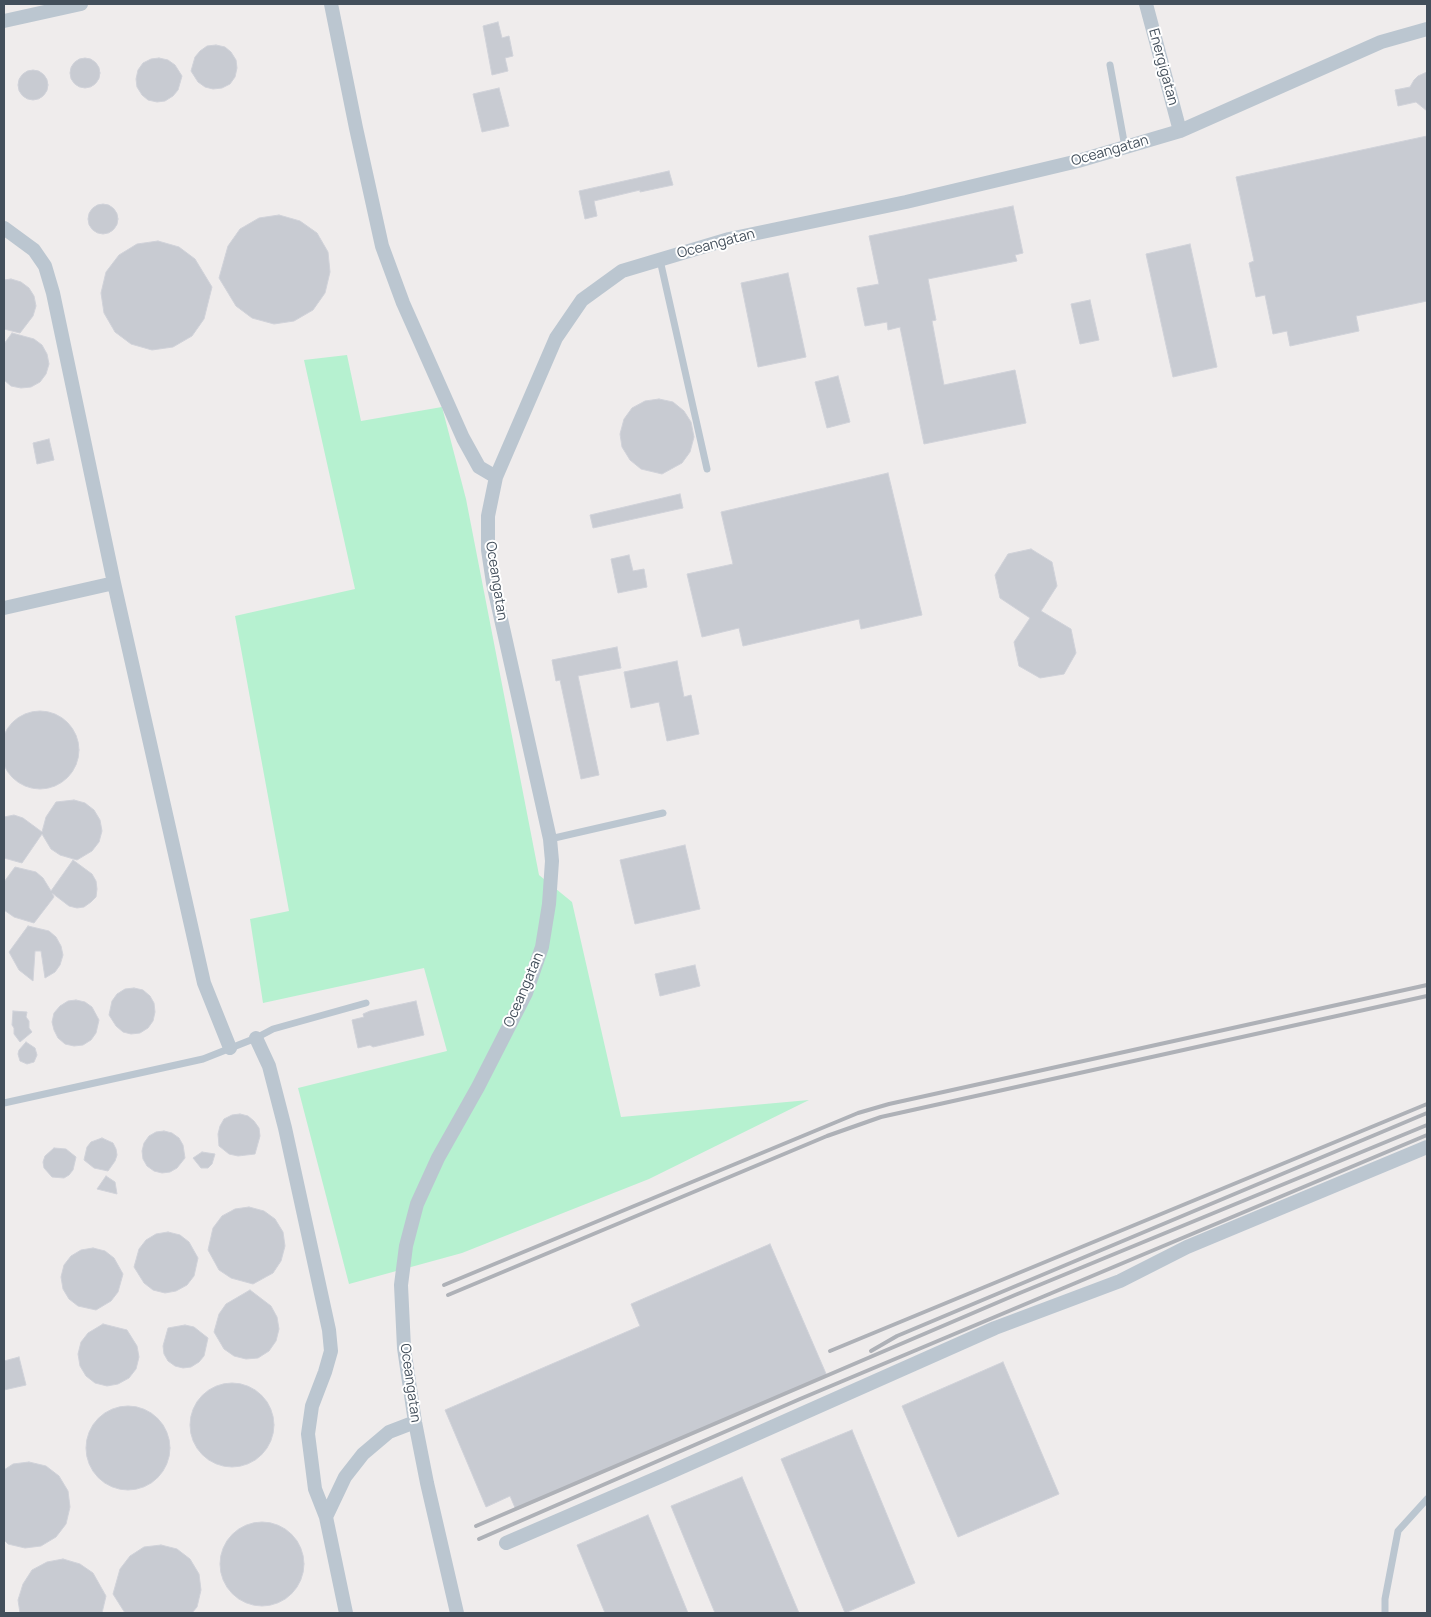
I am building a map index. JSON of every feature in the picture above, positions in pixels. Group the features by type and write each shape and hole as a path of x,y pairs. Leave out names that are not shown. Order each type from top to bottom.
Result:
{"street":[{"path":"4,21 81,4"},
{"path":"331,4 382,246 403,303 463,438 479,467 496,476"},
{"name":"Energigatan","path":"1146,4 1180,130"},
{"name":"Oceangatan","path":"457,1613 427,1482 416,1422 404,1348 401,1285 406,1246 417,1204 438,1158 478,1088 526,993 542,947 549,904 552,861 550,839 493,583 488,550 488,516 496,476 556,338 582,300 622,271 729,239 906,202 1078,161 1125,147 1180,130 1381,42 1427,29"},
{"path":"4,228 34,250 45,266 204,983 230,1048"},
{"path":"4,608 114,583"},
{"path":"256,1038 269,1066 285,1128 329,1330 331,1352 312,1406 308,1434 315,1489 326,1517 346,1613"},
{"path":"506,1543 664,1476 995,1328 1120,1281 1187,1247 1427,1147"},
{"path":"326,1517 345,1477 363,1454 390,1432 416,1422"}],"lane":[{"path":"1110,65 1125,147"},
{"path":"660,260 707,469"},
{"path":"550,839 663,814"},
{"path":"5,1103 203,1059 256,1038 272,1029 366,1003"},
{"path":"1385,1613 1385,1599 1398,1531 1427,1499"}],"green space":[{"path":"347,355 361,421 442,407 466,499 539,875 572,902 621,1117 809,1100 649,1179 462,1253 349,1284 298,1088 447,1051 424,968 263,1003 250,919 289,911 235,616 355,589 304,360"}],"building":[{"path":"498,22 502,38 509,36 513,56 505,58 508,71 492,75 483,26"},
{"path":"207,46 225,47 231,52 236,60 237,68 235,77 230,84 222,88 213,89 205,87 198,82 191,71 195,57 200,51"},
{"path":"85,58 96,62 100,73 96,84 85,88 74,84 70,73 74,62"},
{"path":"159,58 168,60 175,65 182,76 178,90 173,96 165,101 157,102 148,100 142,95 137,87 136,79 138,70 143,63"},
{"path":"33,70 44,74 48,85 44,96 33,100 22,96 18,85 22,74"},
{"path":"1427,72 1427,111 1416,102 1398,106 1395,90 1410,87 1418,76"},
{"path":"499,88 509,126 482,132 473,94"},
{"path":"1427,136 1427,301 1356,316 1359,331 1290,346 1287,331 1273,334 1265,295 1256,297 1249,263 1254,261 1236,177"},
{"path":"669,171 673,185 640,192 640,190 594,201 597,216 585,219 579,191"},
{"path":"103,204 114,208 118,219 114,230 103,234 92,230 88,219 92,208"},
{"path":"1013,206 1023,253 1015,255 1017,261 928,279 936,320 932,321 944,385 1015,370 1026,423 924,444 900,327 888,330 887,322 865,326 857,288 879,284 869,236"},
{"path":"279,215 300,221 317,233 328,252 330,272 325,293 313,310 294,321 274,324 252,318 236,306 219,278 228,246 240,229 259,218"},
{"path":"158,241 179,247 195,259 212,287 204,319 192,336 173,347 152,350 131,344 115,332 104,313 101,293 106,272 119,255 137,244"},
{"path":"1190,244 1217,367 1173,377 1146,254"},
{"path":"788,273 806,357 758,367 741,283"},
{"path":"11,279 21,282 29,288 34,296 36,306 33,316 20,333 4,329 4,280"},
{"path":"1090,300 1099,340 1080,344 1071,304"},
{"path":"12,333 34,339 42,345 47,354 49,364 46,374 40,382 31,387 11,386 4,380 4,344"},
{"path":"838,376 850,422 827,428 815,382"},
{"path":"659,399 673,402 684,411 691,422 694,437 690,452 682,463 662,474 641,469 630,460 622,447 620,434 624,419 632,408 645,401"},
{"path":"49,439 54,460 37,464 33,443"},
{"path":"888,473 922,615 861,629 859,619 743,646 739,628 702,637 687,574 733,564 721,512"},
{"path":"680,494 683,508 593,528 590,515"},
{"path":"1031,549 1052,562 1057,586 1041,611 1071,629 1076,653 1064,674 1040,678 1019,666 1014,642 1030,618 1000,598 995,575 1008,554"},
{"path":"629,555 633,571 644,569 647,587 618,593 611,559"},
{"path":"617,647 621,668 578,676 599,775 581,779 560,680 556,681 552,660"},
{"path":"677,661 684,697 691,695 699,734 667,741 659,702 631,708 624,672"},
{"path":"40,711 55,714 68,722 76,735 79,750 76,765 68,778 55,786 40,789 25,786 12,778 4,765 1,750 4,735 12,722 25,714"},
{"path":"74,800 85,803 94,810 100,820 102,831 99,842 92,851 77,860 60,855 51,849 42,834 22,863 4,858 4,817 14,815 23,818 42,832 46,817 56,802"},
{"path":"685,845 700,909 635,924 620,860"},
{"path":"73,860 92,874 96,881 96,897 91,902 84,907 77,908 69,906 52,893 54,897 34,923 14,917 4,910 4,882 15,867 36,872 43,878 51,891"},
{"path":"28,926 49,931 56,937 63,955 60,965 55,972 45,978 41,951 35,951 33,981 19,970 9,952"},
{"path":"695,965 700,986 660,996 655,974"},
{"path":"125,989 143,990 150,996 154,1003 155,1012 153,1021 148,1028 140,1033 131,1034 123,1032 116,1026 109,1015 112,1001 117,994"},
{"path":"68,1001 85,1002 92,1007 99,1020 96,1033 91,1040 83,1045 74,1046 65,1044 58,1038 52,1022 54,1013 60,1006"},
{"path":"416,1001 424,1035 373,1047 370,1045 358,1048 352,1020 364,1017 363,1014 370,1011"},
{"path":"13,1011 27,1012 26,1017 32,1032 20,1042 14,1034 12,1025"},
{"path":"26,1042 35,1048 37,1055 34,1062 27,1064 20,1061 18,1054"},
{"path":"240,1114 248,1116 259,1128 260,1136 255,1154 238,1156 229,1154 219,1146 218,1134 224,1119"},
{"path":"156,1132 172,1133 179,1138 183,1145 185,1158 177,1168 170,1172 162,1173 154,1171 147,1166 143,1159 142,1151 144,1143 149,1136"},
{"path":"102,1138 113,1143 116,1149 115,1161 108,1171 94,1168 84,1160 87,1147 91,1142"},
{"path":"54,1148 66,1149 76,1157 73,1170 64,1178 52,1177 44,1168 45,1156"},
{"path":"202,1152 215,1154 212,1164 208,1168 201,1168 193,1158"},
{"path":"106,1176 115,1182 117,1194 97,1189"},
{"path":"249,1207 264,1211 275,1219 283,1232 285,1246 281,1261 273,1273 253,1284 231,1278 219,1270 208,1250 213,1228 222,1216 235,1209"},
{"path":"168,1232 180,1235 189,1242 198,1258 194,1276 187,1285 176,1291 165,1293 153,1290 144,1283 134,1267 139,1249 146,1240 156,1234"},
{"path":"770,1244 827,1376 516,1510 510,1496 486,1507 445,1410 640,1326 631,1304"},
{"path":"93,1248 105,1251 114,1258 123,1274 118,1292 111,1301 96,1310 78,1306 69,1299 63,1289 61,1277 64,1265 71,1256 81,1250"},
{"path":"250,1290 271,1306 277,1317 279,1329 276,1341 269,1351 258,1358 246,1359 234,1356 224,1349 214,1332 219,1314 226,1304"},
{"path":"103,1324 127,1330 137,1346 139,1357 136,1369 129,1378 118,1384 107,1386 95,1383 86,1376 80,1366 78,1354 81,1342 88,1333"},
{"path":"185,1325 194,1327 208,1338 204,1356 199,1362 191,1367 183,1368 175,1366 168,1361 164,1354 163,1346 168,1328"},
{"path":"19,1357 26,1385 4,1390 4,1361"},
{"path":"1003,1362 1059,1494 958,1537 902,1406"},
{"path":"224,1383 240,1383 256,1390 267,1401 274,1417 271,1441 262,1455 256,1460 240,1467 224,1467 208,1460 197,1449 190,1433 190,1417 197,1401 208,1390"},
{"path":"120,1406 136,1406 152,1413 163,1424 170,1440 167,1464 158,1478 152,1483 136,1490 120,1490 104,1483 93,1472 86,1456 86,1440 93,1424 104,1413"},
{"path":"852,1430 915,1583 845,1613 781,1459"},
{"path":"29,1462 46,1466 59,1476 68,1491 70,1507 66,1524 56,1537 41,1546 25,1548 8,1544 4,1540 4,1470 13,1464"},
{"path":"742,1477 799,1613 715,1613 671,1506"},
{"path":"648,1515 688,1613 605,1613 577,1545"},
{"path":"254,1522 270,1522 286,1529 297,1540 304,1556 301,1580 292,1594 286,1599 270,1606 254,1606 238,1599 227,1588 220,1572 220,1556 227,1540 238,1529"},
{"path":"161,1545 177,1549 190,1559 199,1574 201,1590 197,1607 192,1613 125,1613 113,1594 120,1569 130,1556 144,1547"},
{"path":"63,1559 80,1564 93,1573 106,1596 102,1613 20,1613 18,1600 23,1584 32,1570 47,1562"}],"railway":[{"path":"444,1285 858,1113 889,1104 1427,985"},
{"path":"448,1295 827,1136 881,1117 1427,996"},
{"path":"830,1351 1427,1104"},
{"path":"871,1351 897,1336 1427,1113"},
{"path":"476,1526 1015,1295 1427,1125"},
{"path":"479,1539 800,1399 1427,1135"}]}
